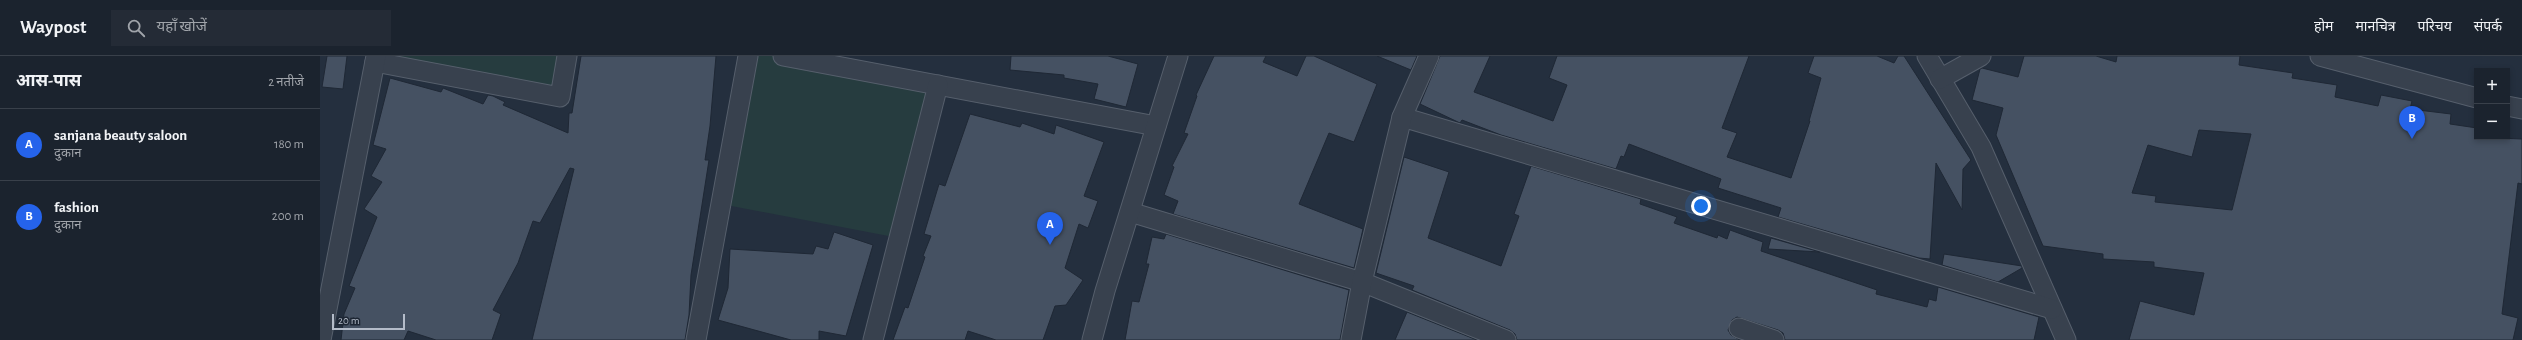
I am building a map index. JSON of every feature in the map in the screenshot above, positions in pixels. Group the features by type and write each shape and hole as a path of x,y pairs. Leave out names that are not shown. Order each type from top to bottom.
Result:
{"street":[{"path":"321,340 375,59 560,97 567,56"},
{"path":"696,340 748,56"},
{"path":"783,56 1156,126"},
{"path":"1092,340 1178,56"},
{"path":"1351,340 1362,282 1402,116 1428,56"},
{"path":"1927,56 1981,147 2066,340"},
{"path":"1940,78 1981,56"},
{"path":"2320,56 2474,97"},
{"path":"873,340 938,85"},
{"path":"2510,107 2522,109"},
{"path":"1402,116 2052,309"},
{"path":"1130,212 1362,282 1506,340"},
{"path":"1739,328 1774,340"}],"green space":[{"path":"376,56 567,56 560,97"},
{"path":"748,56 783,56 938,85 899,238 721,204"}],"building":[{"path":"327,56 347,56 343,89 322,87"},
{"path":"581,56 716,56 710,126 705,160 709,160 691,275 689,315 685,340 532,340 574,169 570,168 540,223 533,221 518,263 493,310 501,314 492,340 436,340 408,331 404,340 341,340 344,314 355,288 349,286 377,217 364,209 382,182 371,176 386,149 373,145 390,78 441,92 443,88 483,104 488,95 493,96 505,102 503,105 568,133 569,113 572,113"},
{"path":"1011,56 1108,56 1138,64 1126,107 1094,99 1098,84 1064,78 1064,75 1010,70"},
{"path":"1214,56 1266,56 1263,62 1297,76 1306,56 1314,56 1377,84 1354,142 1329,133 1299,204 1363,229 1354,268 1173,214 1178,201 1164,195 1174,167 1172,166 1188,134 1184,133 1197,96 1196,95"},
{"path":"1377,56 1417,56 1411,70"},
{"path":"1440,56 1490,56 1474,92 1553,121 1567,85 1549,78 1557,56 1749,56 1722,128 1737,133 1727,157 1791,178 1810,121 1821,78 1808,73 1814,56 1877,56 1894,63 1898,56 1904,56 1971,160 1963,169 1962,210 1936,163 1930,259 1919,258 1778,217 1781,208 1718,188 1721,179 1629,144 1624,157 1621,156 1616,169 1501,135 1462,120 1460,123 1420,104"},
{"path":"2024,56 2096,56 2116,62 2117,56 2240,56 2239,65 2293,73 2292,78 2337,85 2335,97 2378,106 2381,95 2412,101 2410,109 2451,114 2450,124 2474,128 2474,140 2522,139 2522,184 2518,183 2502,314 2518,318 2513,340 2129,340 2140,301 2194,315 2204,273 2154,267 2154,262 2103,259 2103,254 2043,246 1996,135 2003,108 1972,100 1980,69 1982,68 2018,77","holes":["2199,130 2251,134 2232,210 2155,202 2156,196 2132,193 2148,145 2192,157"]},
{"path":"970,114 1020,127 1022,123 1054,134 1056,125 1104,142 1084,196 1098,201 1088,228 1079,224 1065,268 1083,280 1066,305 1055,306 1043,340 996,340 968,331 965,340 893,340 905,307 908,308 925,257 923,256 931,236 924,234 939,184 945,186"},
{"path":"1404,157 1449,172 1428,238 1501,266 1519,216 1514,214 1531,166 1641,199 1640,204 1677,217 1674,223 1717,238 1718,235 1727,239 1730,230 1763,242 1761,251 1877,290 1876,294 1927,307 1929,299 1936,301 1938,287 2039,317 2034,340 1785,340 1783,333 1778,330 1737,317 1732,320 1728,330 1731,335 1740,340 1517,340 1515,334 1510,330 1412,290 1414,286 1376,273"},
{"path":"834,232 873,245 846,336 819,331 819,340 791,340 718,320 728,288 730,249 813,254 816,246 828,249"},
{"path":"1166,234 1349,290 1340,340 1125,340 1132,301 1139,302 1149,264 1146,264 1152,237 1164,239"},
{"path":"1771,238 1820,252 1768,249"},
{"path":"1944,254 2022,266 2022,268 1998,282 1942,265"},
{"path":"1407,312 1477,340 1395,340"}],"place":[{"name":"fashion","path":"2412,139"},
{"name":"sanjana beauty saloon","path":"1050,245"}]}
